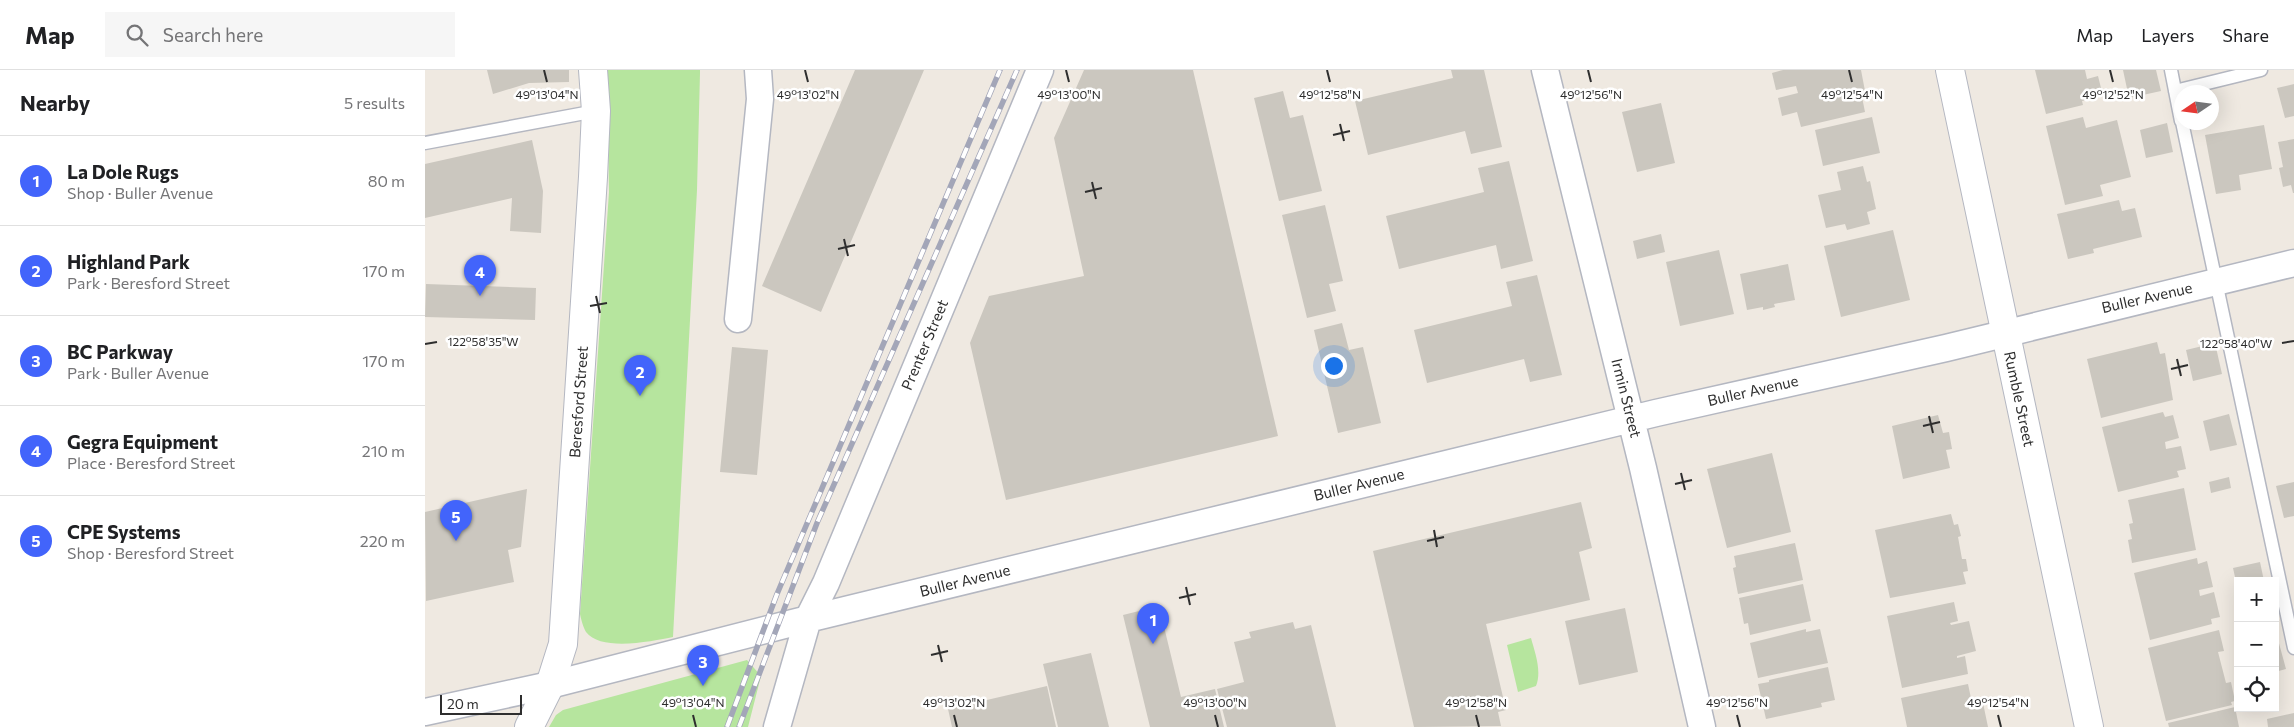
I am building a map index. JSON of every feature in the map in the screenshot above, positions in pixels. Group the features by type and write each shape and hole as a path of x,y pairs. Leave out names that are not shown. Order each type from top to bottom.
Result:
{"street":[{"name":"Beresford Street","path":"529,727 550,685 563,644 596,111 593,70"},
{"path":"738,319 760,99 758,70"},
{"name":"Prenter Street","path":"808,619 826,583 1040,70"},
{"name":"Irmin Street","path":"1545,70 1631,419 1702,727"},
{"name":"Rumble Street","path":"1950,70 2089,727"},
{"name":"Buller Avenue","path":"425,712 550,685 808,619 1631,419 2005,333 2294,263"},
{"path":"777,727 808,619"}],"lane":[{"path":"2171,70 2174,86"},
{"path":"2200,85 2261,70"},
{"path":"425,143 596,111"},
{"path":"2184,130 2294,648"}],"green space":[{"path":"607,70 700,70 697,190 673,637 628,644 603,642 593,638 586,632 580,614 609,192"},
{"path":"1531,638 1537,662 1538,680 1536,686 1518,692 1507,645"},
{"path":"747,660 761,676 748,727 549,727 556,715 563,710"}],"building":[{"path":"487,70 569,70 569,82 529,83 493,94"},
{"path":"855,70 924,70 821,312 762,286"},
{"path":"1084,70 1193,70 1278,436 1006,500 970,343 989,296 1084,276 1054,138"},
{"path":"1451,70 1484,70 1502,147 1471,154 1465,131 1368,155 1355,101 1453,78"},
{"path":"1783,70 1861,70 1865,91 1861,92 1865,112 1801,127 1797,112 1782,116 1778,98 1798,93 1796,86 1776,90 1772,73"},
{"path":"2035,70 2085,70 2087,79 2098,76 2103,96 2082,101 2083,105 2046,114"},
{"path":"2123,70 2156,70 2161,91 2129,98"},
{"path":"2294,84 2294,116 2285,118 2277,88"},
{"path":"1283,91 1290,118 1303,115 1322,191 1279,201 1254,98"},
{"path":"1661,103 1675,163 1637,172 1622,112"},
{"path":"1872,117 1880,153 1823,166 1815,130"},
{"path":"2083,117 2086,128 2117,120 2131,177 2100,185 2103,196 2065,205 2046,126"},
{"path":"2167,123 2173,152 2146,158 2140,130"},
{"path":"2264,125 2272,169 2239,175 2241,190 2216,194 2205,135"},
{"path":"2294,139 2293,193 2291,185 2283,187 2279,168 2283,167 2278,142"},
{"path":"532,140 543,191 541,233 510,231 512,198 425,218 425,164"},
{"path":"1509,161 1533,261 1501,269 1496,245 1399,269 1386,216 1484,192 1478,168"},
{"path":"1863,166 1867,182 1870,181 1876,209 1867,212 1870,224 1847,230 1845,224 1826,228 1818,195 1841,190 1837,172"},
{"path":"2119,200 2122,211 2135,208 2142,237 2093,249 2094,253 2068,259 2057,214"},
{"path":"1325,205 1343,281 1329,284 1336,311 1307,318 1282,215"},
{"path":"1893,230 1910,300 1841,317 1824,246"},
{"path":"1661,234 1665,252 1637,259 1633,241"},
{"path":"1719,250 1734,314 1680,326 1666,262"},
{"path":"1788,264 1795,300 1774,304 1775,307 1763,310 1763,307 1747,310 1740,274"},
{"path":"1537,275 1562,375 1530,382 1524,359 1427,383 1414,330 1512,306 1506,282"},
{"path":"426,284 536,288 535,320 425,317"},
{"path":"1342,323 1349,350 1363,347 1381,423 1338,433 1314,330"},
{"path":"2157,342 2160,354 2165,353 2173,400 2101,418 2087,359"},
{"path":"2215,343 2222,374 2193,381 2186,350"},
{"path":"732,347 768,350 757,475 720,472"},
{"path":"2163,412 2165,417 2173,415 2179,438 2165,442 2166,449 2181,446 2186,469 2177,471 2179,477 2118,492 2102,427"},
{"path":"2229,414 2237,445 2210,451 2203,421"},
{"path":"1938,415 1943,433 1949,432 1952,449 1946,450 1950,468 1903,479 1892,426"},
{"path":"1772,453 1791,532 1727,548 1707,469"},
{"path":"2229,477 2231,488 2211,493 2209,482"},
{"path":"2294,482 2294,516 2284,518 2276,486"},
{"path":"2184,488 2196,550 2132,563 2128,540 2132,539 2129,524 2133,523 2128,500"},
{"path":"527,489 521,547 508,550 514,582 426,601 425,512"},
{"path":"1581,502 1592,548 1579,552 1590,600 1486,624 1506,710 1498,712 1501,726 1414,727 1373,551"},
{"path":"1951,514 1954,525 1958,524 1961,536 1958,537 1962,559 1966,559 1968,571 1963,572 1966,584 1890,598 1875,530"},
{"path":"1795,543 1803,580 1738,594 1733,568 1736,567 1734,556"},
{"path":"2197,558 2198,564 2207,561 2213,587 2199,590 2200,596 2214,592 2220,617 2211,619 2212,624 2150,640 2134,573"},
{"path":"2260,562 2263,577 2235,577 2233,568"},
{"path":"1803,584 1811,621 1750,635 1748,623 1744,624 1739,598"},
{"path":"1954,602 1958,621 1950,623 1951,625 1969,621 1976,651 1957,656 1957,658 1965,656 1968,674 1902,688 1887,616"},
{"path":"1159,606 1181,697 1215,689 1224,727 1150,727 1123,615"},
{"path":"1625,608 1638,672 1579,685 1565,621"},
{"path":"1293,622 1295,629 1311,625 1336,727 1227,727 1217,689 1244,682 1234,642 1251,638 1249,632"},
{"path":"1806,629 1806,632 1820,629 1828,663 1758,678 1750,643"},
{"path":"2219,630 2224,651 2218,652 2226,683 2231,682 2234,696 2234,701 2231,702 2232,705 2166,721 2148,648"},
{"path":"2279,643 2286,669 2279,671"},
{"path":"1091,653 1109,727 1058,727 1043,664"},
{"path":"1828,667 1835,700 1821,703 1822,707 1766,719 1758,684"},
{"path":"1968,684 1972,703 1964,704 1965,707 1983,703 1988,727 1907,727 1901,698"},
{"path":"1047,686 1056,727 952,727 948,709"},
{"path":"2234,707 2239,727 2169,727 2168,723"},
{"path":"2294,713 2294,727 2268,727 2267,719"}],"railway":[{"path":"727,727 777,594 1000,70"},
{"path":"739,727 817,523 1017,70"}],"place":[{"name":"Gegra Equipment","path":"480,296"},
{"name":"Highland Park","path":"640,396"},
{"name":"CPE Systems","path":"456,541"},
{"name":"La Dole Rugs","path":"1153,644"},
{"name":"BC Parkway","path":"703,686"}]}
